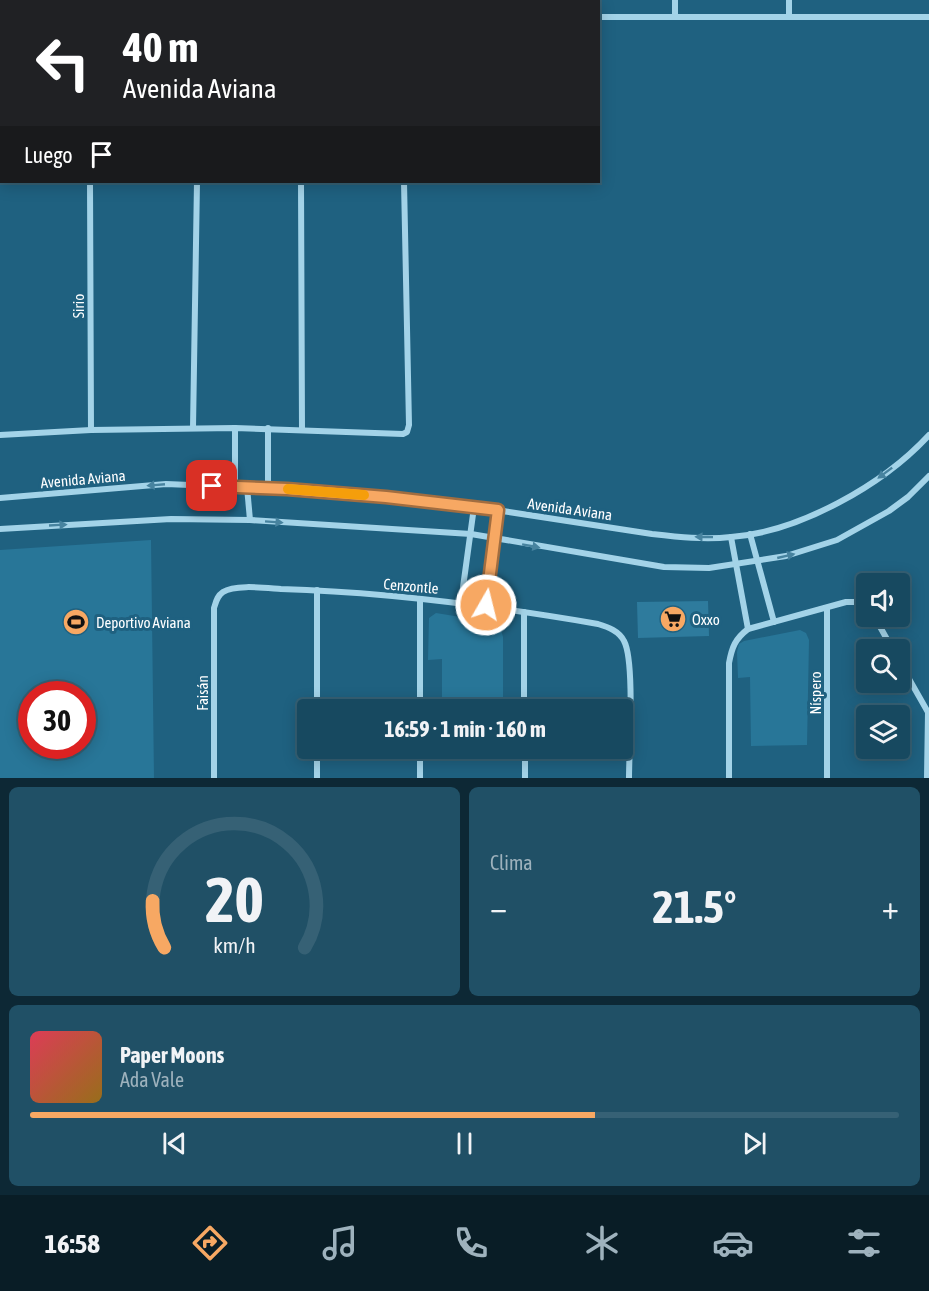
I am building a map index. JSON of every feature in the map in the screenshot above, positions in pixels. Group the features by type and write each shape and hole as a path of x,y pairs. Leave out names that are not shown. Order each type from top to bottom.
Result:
{"street":[{"path":"675,0 675,17"},
{"path":"789,0 789,17"},
{"path":"600,17 929,17"},
{"name":"Sirio","path":"90,183 90,430"},
{"path":"193,428 197,183"},
{"path":"302,183 302,429"},
{"path":"0,435 193,428 268,428 403,434 407,432 409,425 404,183"},
{"path":"235,428 235,487"},
{"path":"268,428 268,488"},
{"name":"Avenida Aviana","path":"0,498 166,484 268,488 386,497 474,507 677,537 731,537 750,534 805,518 837,503 872,483 915,451 929,435"},
{"path":"0,529 171,519 250,520 471,534 664,567 709,568 736,565 808,550 837,540 888,511 908,497 929,476"},
{"path":"247,487 250,520"},
{"path":"461,602 474,507"},
{"path":"486,605 498,510"},
{"path":"750,534 774,622"},
{"path":"731,537 748,629"},
{"name":"Cenzontle","path":"214,608 216,600 222,593 230,590 244,588 318,590 486,605 608,627 624,640 629,660 629,778"},
{"path":"317,699 318,590"},
{"path":"420,599 420,699"},
{"path":"729,778 729,663 733,644 738,637 748,629 856,602"},
{"name":"Faisán","path":"214,608 214,778"},
{"name":"Níspero","path":"827,608 827,778"},
{"path":"524,612 524,699"},
{"path":"910,681 928,714 927,778"},
{"path":"317,759 317,778"},
{"path":"420,759 420,778"},
{"path":"525,759 525,778"}],"shaded area":[{"name":"Deportivo Aviana","path":"151,540 154,778 0,778 0,550"},
{"path":"436,613 491,622 500,626 503,637 503,699 442,699 442,659 428,660 429,618"},
{"path":"800,630 806,633 809,640 807,745 751,746 750,677 738,678 739,644 744,641"}],"building":[{"name":"Oxxo","path":"708,601 709,636 638,638 637,602"}],"slow traffic":[{"path":"288,489 364,495"}],"place":[{"name":"Oxxo","path":"673,619"},
{"name":"Deportivo Aviana","path":"76,622"}],"route":[{"path":"212,486 386,497 498,510 486,605"}]}
